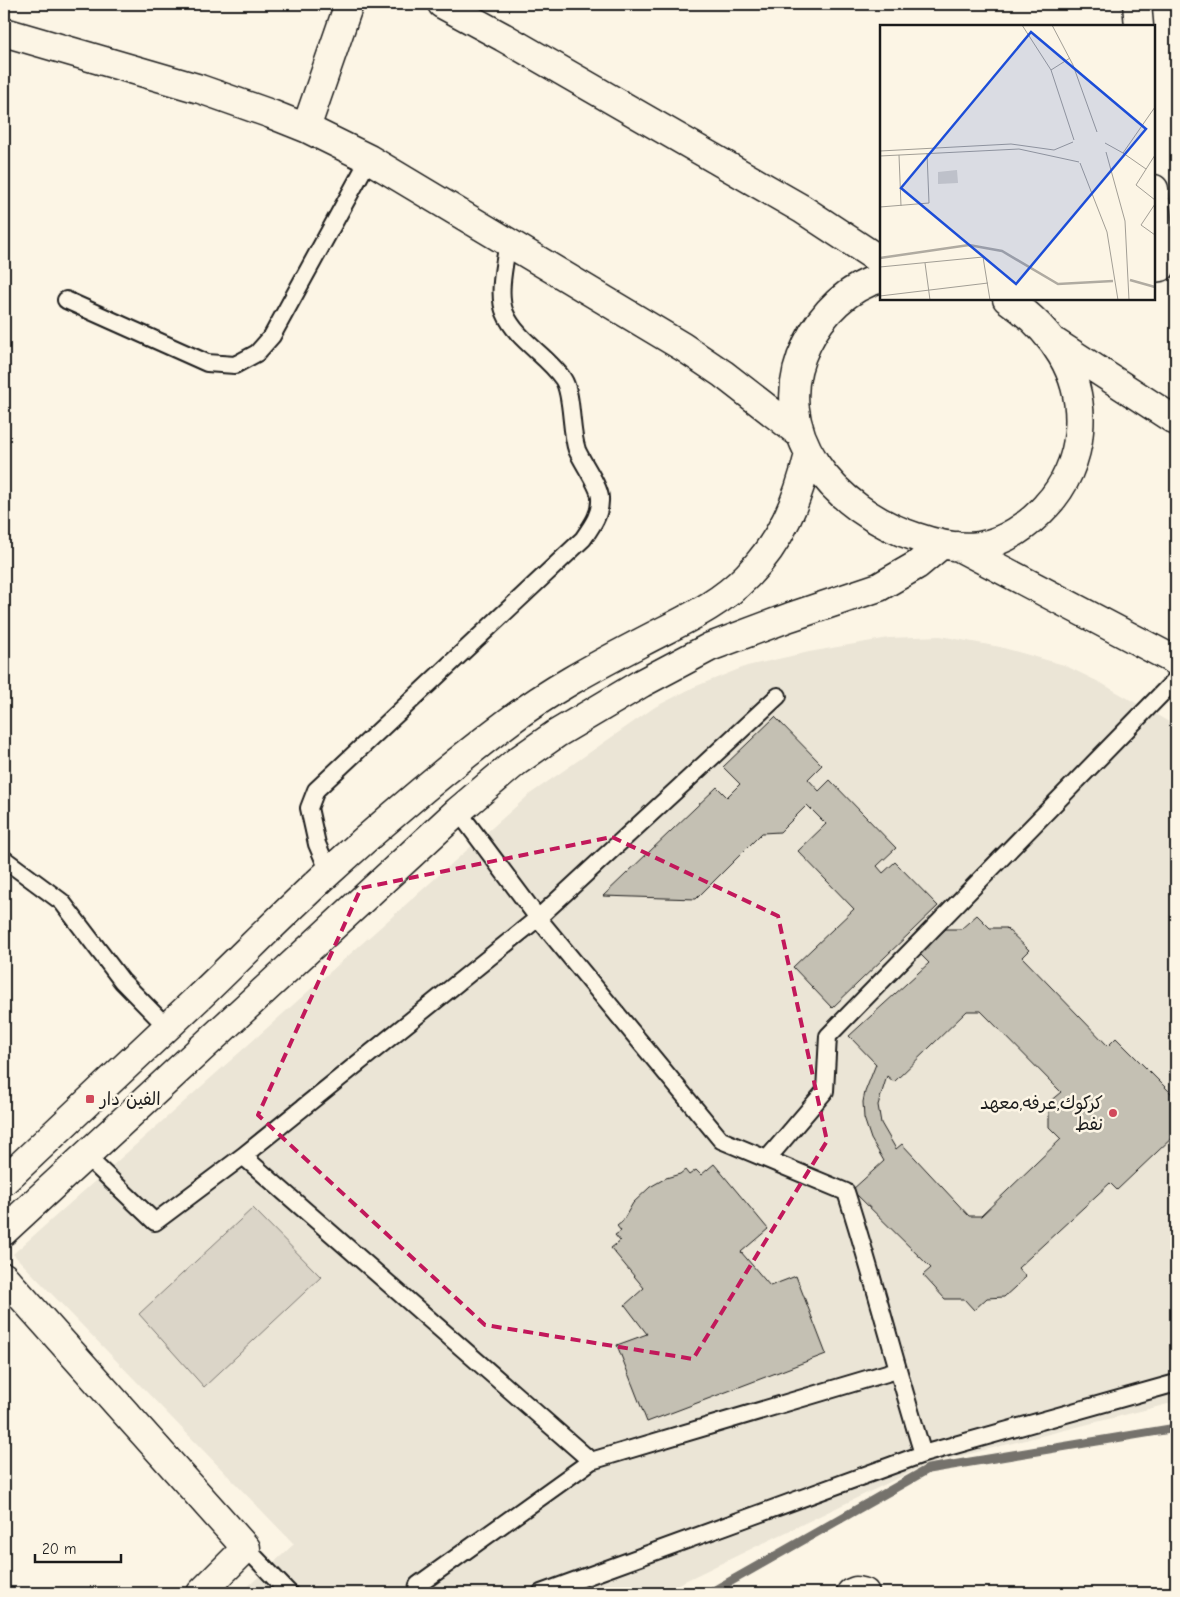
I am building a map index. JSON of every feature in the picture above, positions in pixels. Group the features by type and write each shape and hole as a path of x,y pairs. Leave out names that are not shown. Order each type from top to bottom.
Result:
{"street":[{"path":"306,128 349,4"},
{"path":"442,4 504,37 802,209 880,260"},
{"path":"1137,4 1139,25"},
{"path":"4,32 227,98 306,128 369,159 683,347 739,386 804,444"},
{"path":"1155,197 1164,267"},
{"path":"880,278 858,287 826,314 813,332 802,358 795,392 796,414 804,444 820,472 858,508 880,522 904,533 948,545 1176,661"},
{"path":"4,1232 458,811 516,762 556,734 642,683 710,647 790,617 879,587 948,545 979,546 1002,539 1021,529 1038,516 1064,482 1073,463 1078,442 1079,407 1074,379 1066,360 1039,325 1008,300"},
{"path":"1054,342 1176,421"},
{"path":"4,1181 329,872 440,775 537,701 591,668 704,611 727,595 748,576 766,555 781,532 793,507 802,481 804,444"},
{"path":"4,1277 246,1548 201,1593"},
{"path":"851,1593 856,1591 865,1593"}],"lane":[{"path":"66,300 206,363 235,365 257,353 272,336 369,159"},
{"path":"329,872 317,844 309,808 316,790 583,539 598,516 601,496 578,451 572,432 571,408 564,381 550,364 513,328 504,313 501,297 508,242"},
{"path":"767,1159 825,1091 828,1036 1176,679"},
{"path":"85,1155 154,1222 243,1156 538,918 778,696"},
{"path":"458,811 538,918 721,1140 846,1192 923,1454"},
{"path":"4,859 62,902 122,981 167,1027"},
{"path":"243,1156 591,1461"},
{"path":"416,1593 418,1586 591,1461 897,1370"},
{"path":"541,1593 923,1454 1176,1383"},
{"path":"246,1548 289,1593"}],"highlighted area":[{"path":"612,837 778,916 827,1141 693,1359 485,1325 258,1115 361,888"}],"shaded area":[{"path":"940,636 1000,647 1064,665 1101,683 1176,726 1176,1402 925,1465 660,1593 241,1593 294,1544 13,1254 530,794 655,707 694,687 747,666 809,652 889,638"},
{"path":"253,1208 321,1277 204,1387 139,1314"}],"building":[{"path":"775,717 822,765 808,779 819,791 830,780 896,848 877,866 883,873 895,862 938,906 832,1008 793,967 854,909 798,851 826,824 807,805 780,832 762,833 696,899 603,896 717,787 727,797 740,784 723,767"},
{"name":"كركوك,عرفه,معهد نفط","path":"977,915 990,928 1006,928 1029,950 1022,957 1108,1046 1116,1038 1176,1098 1176,1134 1117,1190 1110,1183 1018,1268 1026,1277 1004,1297 987,1298 974,1310 964,1299 945,1299 923,1275 931,1268 852,1190 884,1161 871,1139 864,1118 863,1102 865,1092 876,1064 849,1036 929,963 919,953 946,929 961,929","holes":["967,1011 981,1011 1061,1092 1049,1102 1049,1127 1061,1139 981,1216 969,1216 902,1144 896,1149 881,1123 878,1105 887,1076 894,1082"]},
{"path":"714,1164 768,1229 741,1252 770,1286 796,1276 826,1354 647,1422 617,1345 647,1334 625,1305 644,1288 611,1248 620,1241 615,1235 621,1231 617,1226 622,1222 633,1203 650,1187 685,1170 689,1175 696,1170 701,1175"}],"waterway":[{"path":"710,1593 928,1469 1176,1428"}],"place":[{"name":"الفين دار","path":"90,1099"},
{"name":"كركوك,عرفه,معهد نفط","path":"1113,1113"}]}
